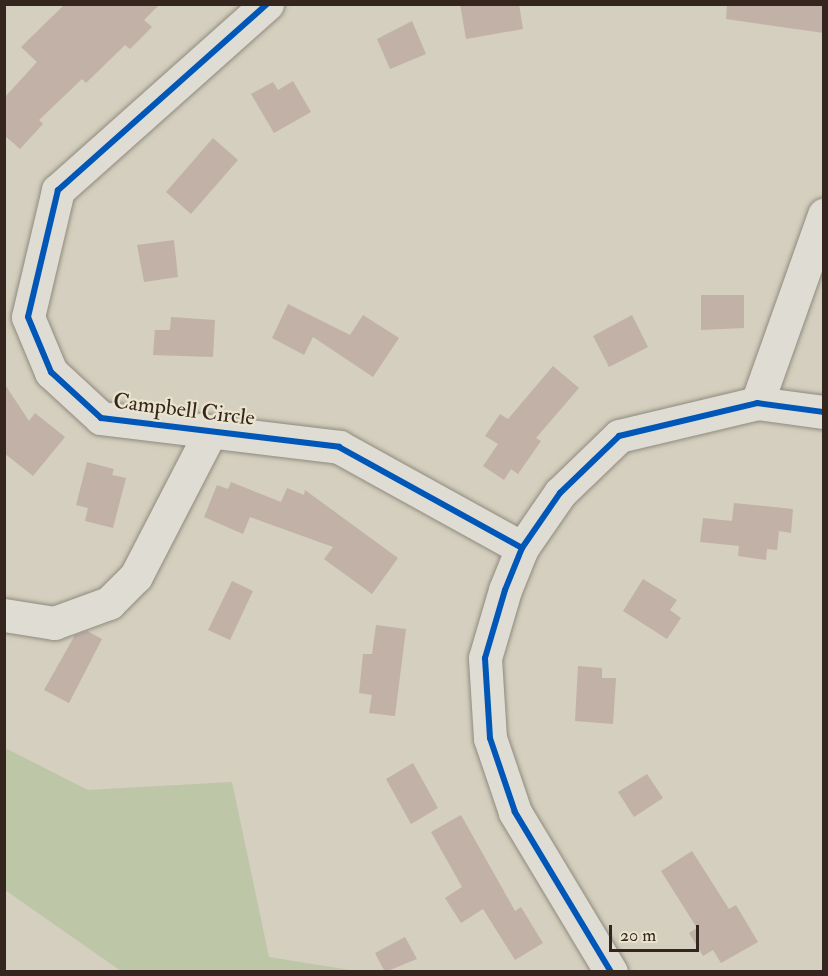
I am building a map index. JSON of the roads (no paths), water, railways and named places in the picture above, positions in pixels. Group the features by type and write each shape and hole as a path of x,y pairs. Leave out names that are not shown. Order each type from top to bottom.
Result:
{"street":[{"name":"Campbell Circle","path":"267,4 58,190 28,317 51,372 101,418 339,447 522,548"},
{"path":"757,402 824,215"},
{"path":"611,972 515,813 489,738 485,658 522,548 560,493 619,436 757,402 824,412"},
{"name":"Campbell Circle","path":"4,615 54,623 109,603 136,576 211,431"}]}
